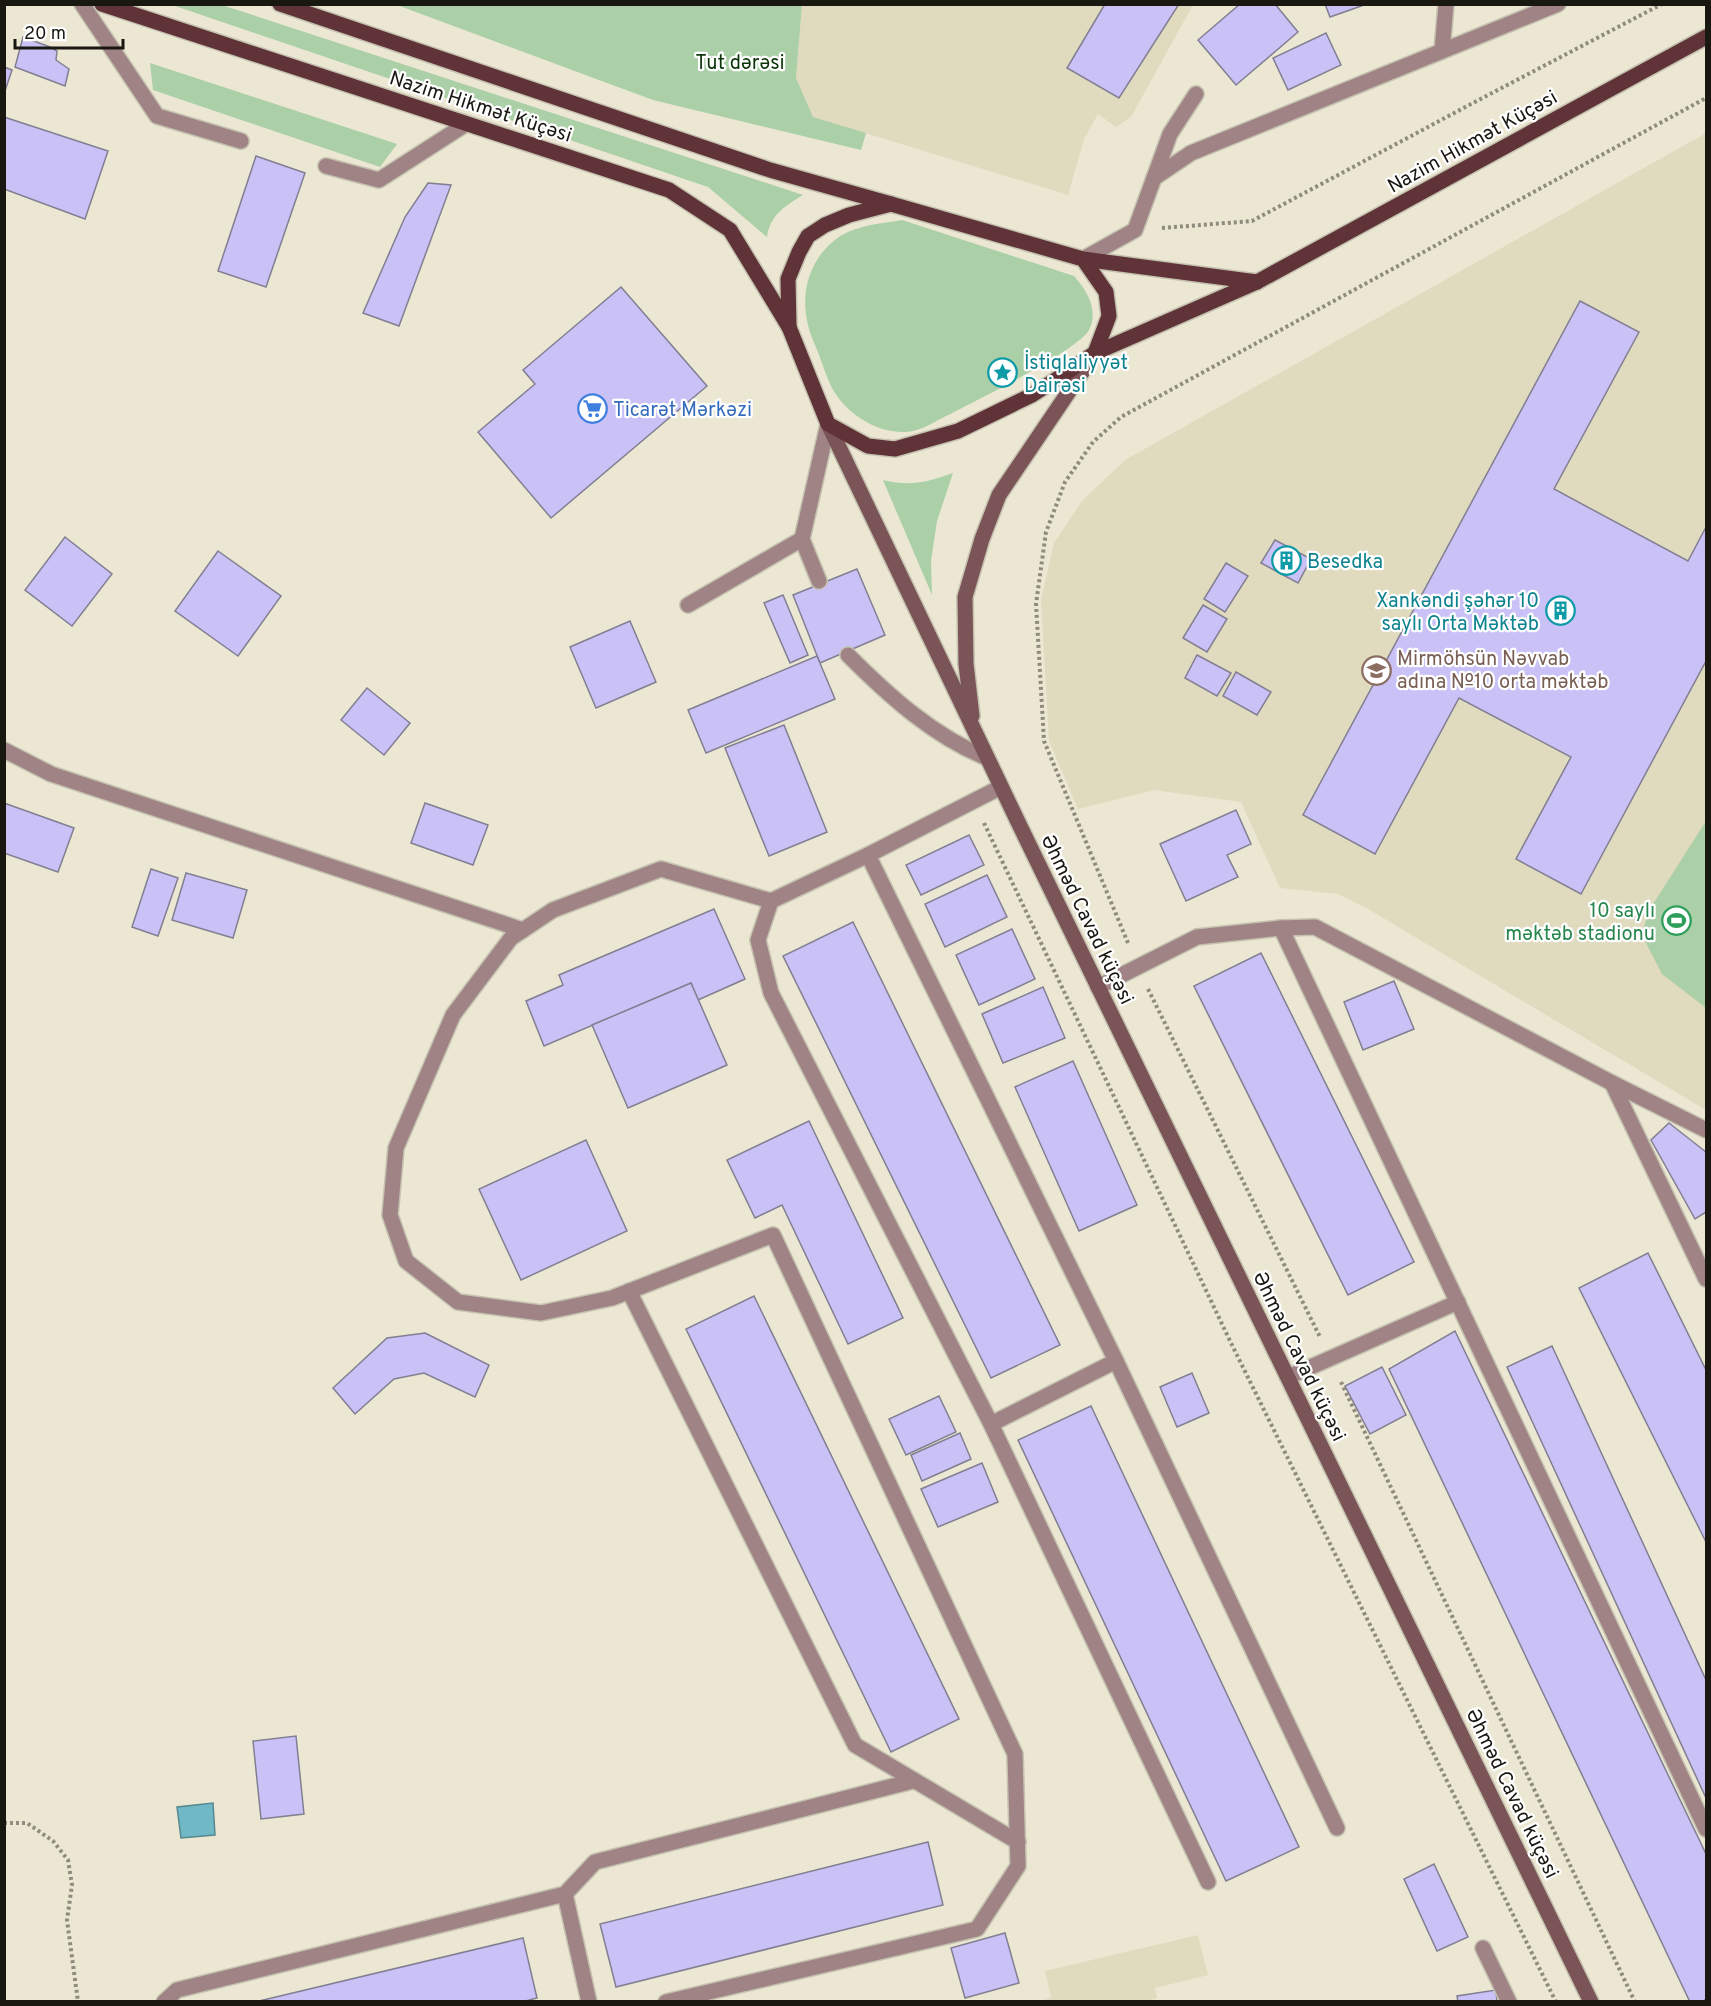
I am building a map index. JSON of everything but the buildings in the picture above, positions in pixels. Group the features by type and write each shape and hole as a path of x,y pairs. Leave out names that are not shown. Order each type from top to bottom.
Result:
{"main road":[{"name":"Nazim Hikmət Küçəsi","path":"102,4 669,190 730,230 789,327"},
{"name":"Nazim Hikmət Küçəsi","path":"280,4 770,170 1083,259 1257,282"},
{"name":"Nazim Hikmət Küçəsi","path":"828,424 868,446 895,449 958,431 1032,395 1095,353 1257,282 1707,37"},
{"path":"828,424 789,327 788,279 808,236 825,225 849,215 891,204"},
{"path":"1083,259 1106,292 1108,304 1109,316 1095,353"}],"street":[{"path":"82,4 157,116 241,141"},
{"path":"1442,51 1446,4"},
{"path":"1154,178 1191,153 1558,4"},
{"path":"1083,259 1135,230 1170,134 1196,94"},
{"path":"326,166 379,180 466,124"},
{"path":"973,728 966,664 965,597 982,540 999,495 1095,353"},
{"path":"819,580 802,539 828,424"},
{"name":"Əhməd Cavad küçəsi","path":"828,424 1001,787 1591,2001"},
{"path":"688,605 802,539"},
{"path":"848,656 888,696 960,747 987,758"},
{"path":"4,750 51,774 523,930"},
{"path":"666,2001 977,1929 1018,1866 1015,1754 773,1235 612,1298 541,1313 458,1302 406,1261 390,1215 396,1148 453,1015 511,938 553,910 662,869 771,901 868,855 1001,787"},
{"path":"868,855 1116,1361 1337,1828"},
{"path":"771,901 758,940 771,993 991,1424 1208,1882"},
{"path":"1098,987 1197,937 1281,928 1315,927 1612,1083 1707,1130"},
{"path":"1281,928 1707,1829"},
{"path":"1612,1083 1707,1279"},
{"path":"629,1291 855,1745 1018,1842"},
{"path":"1287,1377 1458,1302"},
{"path":"991,1424 1116,1361"},
{"path":"164,2001 177,1990 565,1894 594,1862 913,1781"},
{"path":"565,1894 589,2001"},
{"path":"1483,1948 1509,2001"}],"path":[{"path":"1135,230 1252,221 1662,4"},
{"path":"974,800 1235,1351 1556,2001"},
{"path":"4,1823 27,1823 53,1840 68,1860 72,1885 67,1920 78,2001"}],"shaded area":[{"path":"802,5 1193,5 1131,117 1116,127 1098,114 1084,139 1068,195 813,117 796,78"},
{"name":"Mirmöhsün Nəvvab adına №10 orta məktəb","path":"1706,133 1706,1110 1368,909 1338,894 1280,888 1241,802 1154,790 1078,809 1049,741 1041,600 1054,543 1082,501 1125,460"},
{"path":"1198,1935 1208,1975 1155,1988 1157,1998 1141,2002 1042,2001 1051,1997 1045,1971"}],"green space":[{"path":"172,5 222,5 803,195 784,207 775,217 767,237 708,187"},
{"name":"Tut dərəsi","path":"397,5 802,5 796,78 813,117 866,133 861,150 653,100"},
{"path":"150,63 397,144 380,167 153,90"},
{"path":"902,220 1074,276 1087,294 1092,308 1092,323 1089,330 1080,340 1041,365 922,428 908,432 883,429 872,425 844,404 829,382 809,329 805,301 806,289 819,257 836,239 859,228"},
{"path":"953,473 937,521 931,561 932,595 883,480 902,483 919,482"},
{"name":"10 saylı məktəb stadionu","path":"1706,821 1706,1008 1662,974 1646,943 1643,931 1648,912"}],"water":[{"path":"213,1803 215,1835 181,1838 177,1807"}],"place":[{"name":"İstiqlaliyyət Dairəsi","path":"1003,373"},
{"name":"Ticarət Mərkəzi","path":"592,409"},
{"name":"Besedka","path":"1286,561"},
{"name":"Xankəndi şəhər 10 saylı Orta Məktəb","path":"1560,611"},
{"name":"Mirmöhsün Nəvvab adına №10 orta məktəb","path":"1376,670"},
{"name":"10 saylı məktəb stadionu","path":"1676,921"}]}
